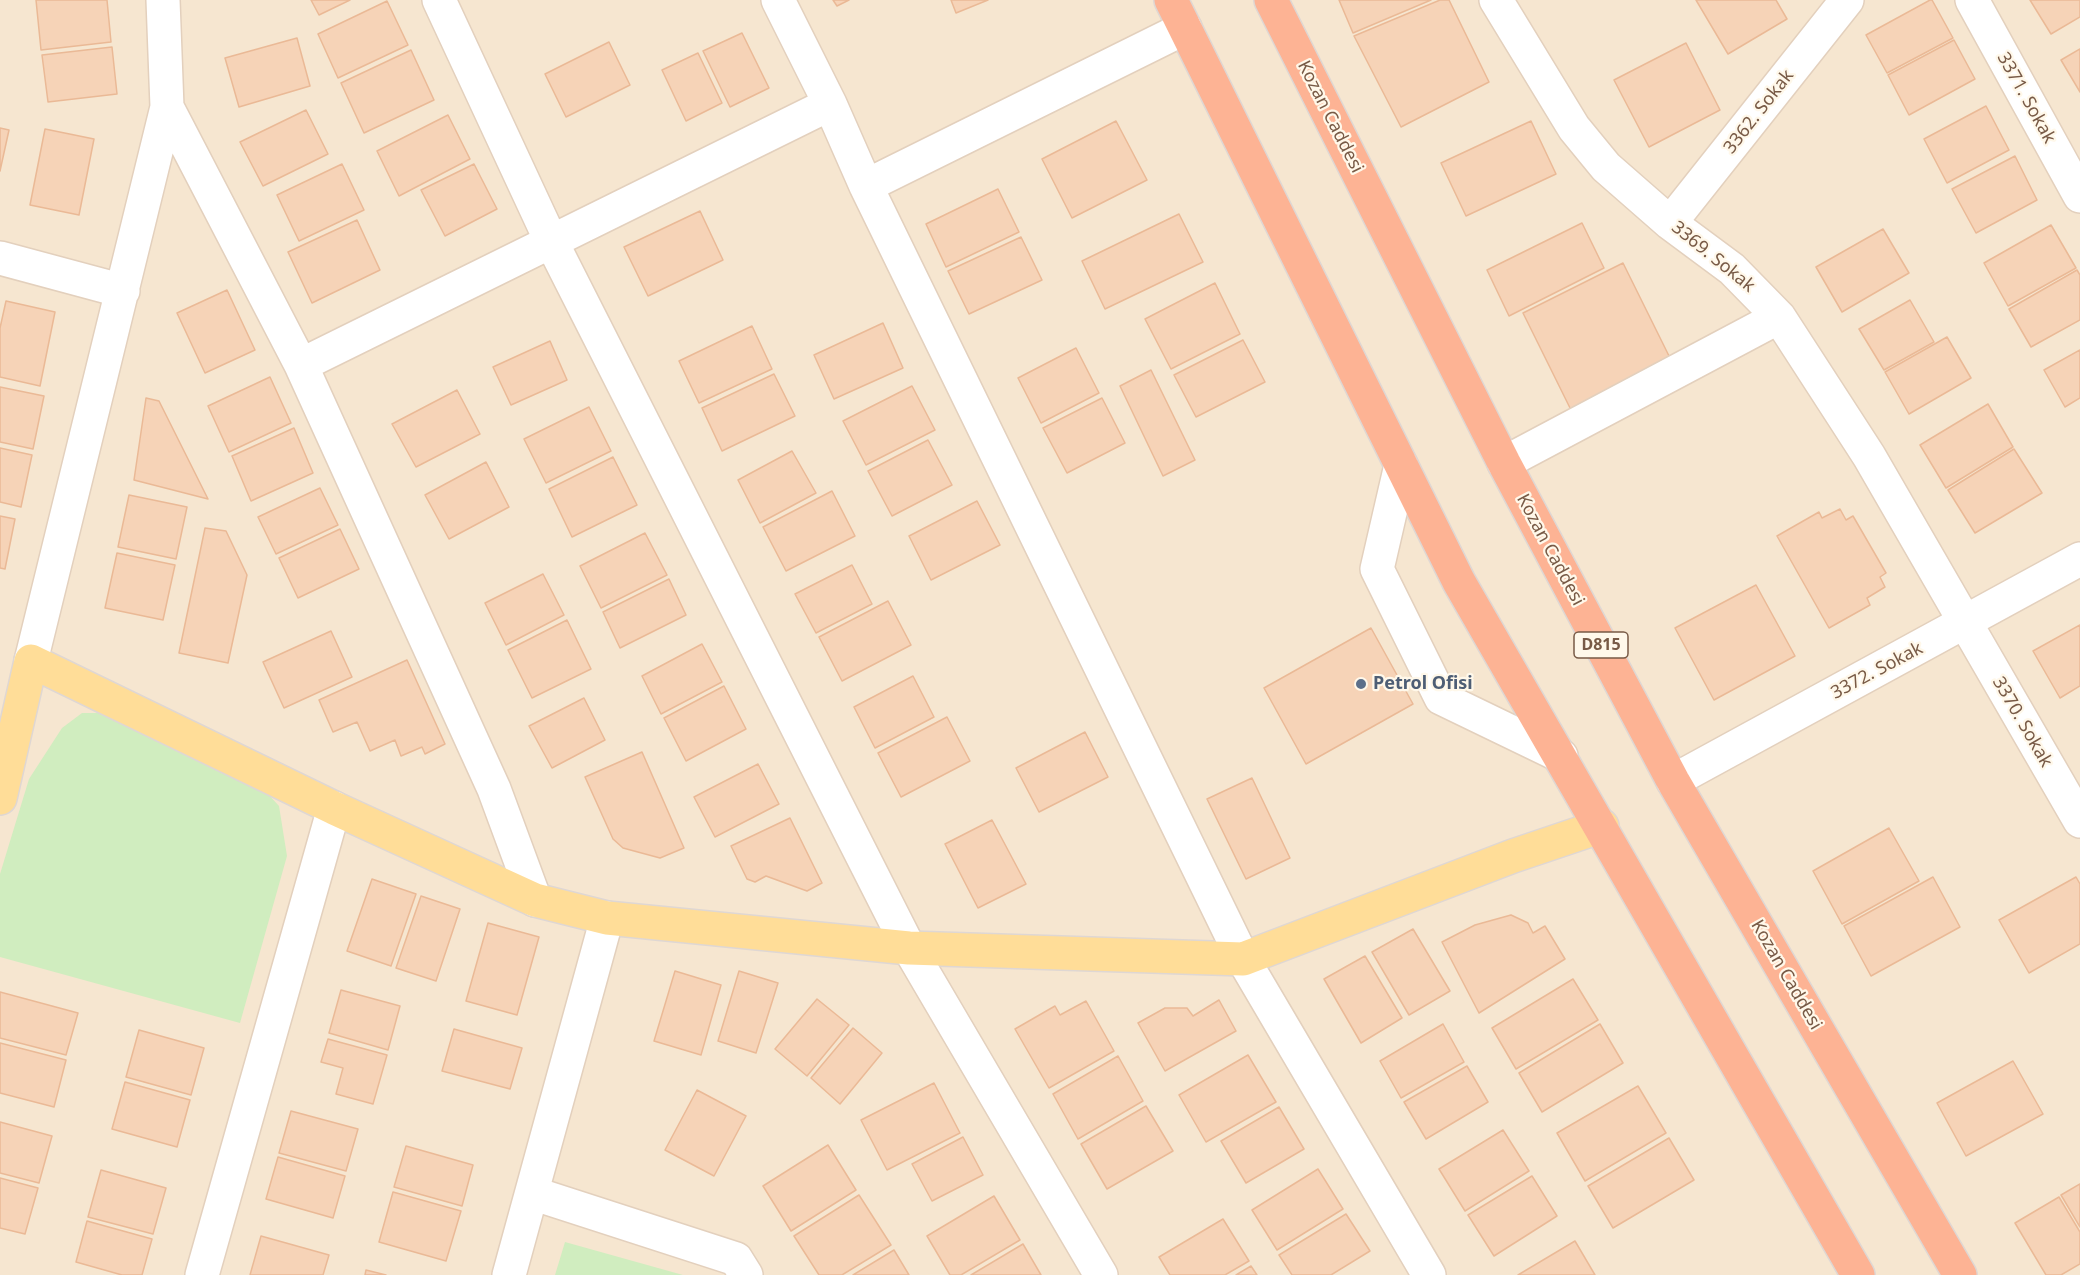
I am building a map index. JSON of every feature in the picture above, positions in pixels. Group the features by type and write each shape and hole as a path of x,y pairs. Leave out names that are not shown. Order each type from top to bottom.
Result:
{"highway":[{"name":"Kozan Caddesi","path":"1271,0 1504,463 1673,781 1959,1275"},
{"path":"1178,14 1460,582 1858,1275"}],"main road":[{"path":"0,798 31,661 334,808 535,900 607,918 909,948 1243,959 1513,856 1602,826"}],"street":[{"path":"31,661 167,107 163,0"},
{"path":"439,0 551,241 909,948 1101,1275"},
{"path":"778,0 830,104 866,186 1243,959 1429,1275"},
{"name":"3369. Sokak","path":"1496,0 1574,128 1606,167 1670,223 1732,269 1779,317 1869,456 1965,624"},
{"name":"3362. Sokak","path":"1670,223 1847,0"},
{"name":"3371. Sokak","path":"1972,0 2080,196"},
{"path":"866,186 1178,14"},
{"path":"302,365 830,104"},
{"path":"167,107 302,365 494,789 535,900"},
{"path":"0,258 123,291"},
{"path":"1504,463 1779,317"},
{"path":"1401,465 1377,569 1441,698 1561,756"},
{"name":"3372. Sokak","path":"1673,781 2080,560"},
{"name":"3370. Sokak","path":"1965,624 2080,821"},
{"path":"202,1275 334,808"},
{"path":"510,1275 607,918"},
{"path":"532,1193 736,1259 746,1275"}],"shaded area":[{"path":"0,0 2080,0 2080,1275 0,1275"}],"green space":[{"path":"82,713 107,713 267,793 279,806 287,856 240,1023 0,957 0,874 29,779 62,728"},
{"path":"565,1242 683,1275 555,1275"}],"building":[{"path":"36,0 107,0 111,42 41,50"},
{"path":"311,0 350,0 319,15"},
{"path":"833,0 849,0 837,6"},
{"path":"951,0 988,0 956,13"},
{"path":"1339,0 1431,0 1353,33"},
{"path":"1440,0 1449,0 1489,82 1401,127 1354,36"},
{"path":"1696,0 1776,0 1787,19 1728,54"},
{"path":"1930,0 1953,38 1887,73 1866,35"},
{"path":"2030,0 2080,0 2080,17 2051,34"},
{"path":"387,1 408,45 338,78 318,34"},
{"path":"742,33 769,88 730,107 703,51"},
{"path":"297,38 310,86 239,107 225,58"},
{"path":"1954,40 1975,79 1909,115 1888,75"},
{"path":"609,42 630,85 566,117 545,74"},
{"path":"1686,43 1720,110 1649,147 1614,80"},
{"path":"112,47 117,94 48,102 42,55"},
{"path":"2080,49 2080,92 2061,60"},
{"path":"411,50 434,100 364,133 341,83"},
{"path":"698,53 722,103 686,121 662,70"},
{"path":"1986,106 2009,150 1947,183 1924,139"},
{"path":"306,110 328,154 263,186 240,142"},
{"path":"448,115 470,159 399,196 377,151"},
{"path":"1116,121 1147,180 1072,218 1042,159"},
{"path":"1531,121 1556,174 1466,216 1441,163"},
{"path":"0,128 9,130 0,171"},
{"path":"45,129 94,139 79,215 30,205"},
{"path":"2015,156 2037,200 1976,233 1952,189"},
{"path":"342,164 364,210 299,241 277,195"},
{"path":"474,164 497,209 445,236 421,190"},
{"path":"998,189 1019,232 946,267 926,224"},
{"path":"700,211 723,260 648,296 624,247"},
{"path":"1179,214 1203,262 1105,309 1082,261"},
{"path":"357,220 380,270 312,303 288,252"},
{"path":"1582,223 1604,268 1509,316 1487,270"},
{"path":"2051,225 2076,268 2008,306 1984,263"},
{"path":"1883,229 1909,273 1842,312 1816,267"},
{"path":"1021,237 1042,280 969,314 948,271"},
{"path":"1623,263 1672,362 1572,412 1523,313"},
{"path":"2077,270 2080,275 2080,320 2031,347 2009,309"},
{"path":"1215,283 1240,334 1171,369 1145,319"},
{"path":"227,290 255,350 205,373 177,313"},
{"path":"1910,300 1934,342 1884,370 1859,329"},
{"path":"6,301 55,312 40,386 0,377 0,328"},
{"path":"883,323 903,368 834,399 814,355"},
{"path":"752,326 772,369 699,403 679,361"},
{"path":"1947,337 1971,378 1909,414 1885,372"},
{"path":"1243,340 1265,382 1196,417 1174,375"},
{"path":"550,341 567,380 511,405 493,367"},
{"path":"1076,348 1099,393 1041,423 1018,378"},
{"path":"2080,350 2080,398 2065,407 2044,370"},
{"path":"1151,370 1195,460 1163,476 1120,386"},
{"path":"774,374 795,416 722,451 702,408"},
{"path":"270,377 291,423 229,452 208,406"},
{"path":"912,386 935,430 866,465 843,421"},
{"path":"0,387 44,396 33,449 0,442"},
{"path":"457,390 480,434 416,467 392,424"},
{"path":"146,398 159,401 208,499 134,480"},
{"path":"1102,398 1125,443 1067,473 1043,428"},
{"path":"1988,404 2013,447 1946,488 1920,445"},
{"path":"589,407 611,451 546,483 524,439"},
{"path":"294,428 313,473 251,501 232,456"},
{"path":"928,440 952,485 892,516 868,471"},
{"path":"0,448 32,455 21,507 0,502"},
{"path":"2014,449 2042,493 1975,533 1948,490"},
{"path":"792,451 816,493 760,523 738,480"},
{"path":"613,457 637,505 572,537 549,489"},
{"path":"486,462 509,507 449,539 425,495"},
{"path":"320,488 338,525 276,554 258,517"},
{"path":"832,491 855,536 786,571 763,527"},
{"path":"129,495 187,507 176,559 118,547"},
{"path":"977,501 1000,545 931,580 909,536"},
{"path":"1840,509 1846,520 1853,516 1886,573 1880,577 1885,587 1867,598 1870,605 1829,628 1777,536 1819,512 1822,518"},
{"path":"0,516 15,519 5,569 0,568"},
{"path":"205,528 226,531 247,575 228,663 179,653"},
{"path":"340,529 359,569 298,598 279,558"},
{"path":"645,533 667,575 601,608 580,566"},
{"path":"117,553 175,565 163,620 105,608"},
{"path":"852,565 872,604 816,633 795,594"},
{"path":"543,574 564,615 506,645 485,603"},
{"path":"669,579 686,615 620,648 603,612"},
{"path":"1756,585 1795,656 1714,700 1675,628"},
{"path":"888,601 911,645 842,681 819,637"},
{"path":"567,620 591,669 532,698 508,650"},
{"path":"2080,625 2080,686 2060,698 2033,651"},
{"path":"1371,628 1413,704 1306,764 1264,688"},
{"path":"331,631 352,677 284,708 263,662"},
{"path":"702,644 722,682 661,714 642,676"},
{"path":"407,660 445,744 425,754 422,747 401,756 395,740 370,751 357,722 333,732 319,700"},
{"path":"913,676 934,717 875,748 854,707"},
{"path":"724,686 746,729 686,761 664,718"},
{"path":"584,698 605,740 552,768 529,726"},
{"path":"947,717 970,761 901,797 878,753"},
{"path":"1085,732 1108,777 1039,812 1016,768"},
{"path":"642,752 684,848 660,858 623,848 613,839 585,777"},
{"path":"758,764 779,804 715,837 694,797"},
{"path":"1252,778 1290,858 1246,879 1207,799"},
{"path":"790,818 822,883 807,891 766,876 755,882 747,879 731,846"},
{"path":"992,820 1026,884 978,908 945,844"},
{"path":"1889,828 1919,881 1842,924 1813,871"},
{"path":"1933,877 1960,927 1871,976 1844,926"},
{"path":"2076,877 2080,884 2080,944 2029,973 1999,920"},
{"path":"372,879 416,894 391,966 347,951"},
{"path":"421,896 460,909 436,981 396,968"},
{"path":"1511,915 1528,923 1533,933 1545,926 1565,959 1479,1013 1442,942 1475,925"},
{"path":"488,923 539,937 517,1015 466,1001"},
{"path":"1413,929 1450,991 1409,1015 1372,952"},
{"path":"1365,956 1402,1018 1361,1043 1324,979"},
{"path":"675,971 721,985 701,1055 654,1041"},
{"path":"739,971 778,983 756,1053 718,1041"},
{"path":"1573,979 1598,1020 1516,1069 1492,1028"},
{"path":"341,990 400,1006 388,1050 329,1033"},
{"path":"0,992 78,1013 66,1055 0,1038"},
{"path":"817,999 849,1025 807,1076 775,1049"},
{"path":"1219,1000 1236,1031 1165,1071 1138,1023 1165,1008 1187,1008 1193,1016"},
{"path":"1086,1001 1114,1051 1049,1088 1015,1029 1055,1006 1060,1015"},
{"path":"1443,1024 1464,1062 1401,1098 1380,1061"},
{"path":"1600,1024 1623,1063 1542,1112 1519,1073"},
{"path":"853,1028 882,1053 840,1104 811,1078"},
{"path":"454,1029 522,1048 510,1089 442,1071"},
{"path":"139,1030 204,1048 191,1095 126,1077"},
{"path":"328,1039 387,1055 373,1104 336,1094 343,1068 321,1062"},
{"path":"0,1043 66,1060 54,1107 0,1093"},
{"path":"1248,1055 1276,1102 1206,1142 1179,1095"},
{"path":"1118,1056 1143,1101 1078,1139 1053,1094"},
{"path":"2013,1061 2043,1114 1966,1156 1937,1103"},
{"path":"1467,1066 1488,1102 1426,1139 1404,1102"},
{"path":"125,1082 190,1100 177,1147 112,1129"},
{"path":"934,1083 960,1133 887,1170 861,1120"},
{"path":"1638,1086 1666,1133 1585,1181 1557,1133"},
{"path":"697,1090 746,1116 714,1176 665,1150"},
{"path":"1146,1106 1173,1151 1107,1189 1081,1144"},
{"path":"1279,1107 1304,1149 1246,1183 1221,1141"},
{"path":"291,1111 358,1129 346,1171 279,1153"},
{"path":"0,1122 52,1136 39,1183 0,1173"},
{"path":"1503,1130 1529,1171 1465,1211 1439,1169"},
{"path":"963,1137 983,1175 932,1201 912,1164"},
{"path":"1669,1138 1694,1180 1613,1228 1588,1186"},
{"path":"828,1145 856,1190 791,1231 763,1186"},
{"path":"406,1146 473,1165 462,1206 394,1187"},
{"path":"278,1157 345,1176 333,1218 266,1199"},
{"path":"1318,1169 1343,1209 1277,1250 1252,1210"},
{"path":"101,1170 166,1188 153,1234 88,1217"},
{"path":"1532,1176 1557,1216 1494,1256 1468,1215"},
{"path":"0,1178 38,1188 25,1234 0,1228"},
{"path":"2080,1184 2080,1227 2061,1195"},
{"path":"393,1192 461,1211 446,1261 379,1242"},
{"path":"859,1195 891,1245 842,1275 819,1275 794,1236"},
{"path":"994,1196 1020,1240 961,1275 950,1275 927,1236"},
{"path":"2059,1197 2080,1232 2080,1264 2061,1275 2046,1275 2015,1223"},
{"path":"1346,1214 1370,1251 1331,1275 1292,1275 1279,1255"},
{"path":"1223,1219 1249,1261 1225,1275 1170,1275 1159,1257"},
{"path":"87,1221 152,1239 142,1275 122,1275 76,1262"},
{"path":"261,1236 329,1255 323,1275 250,1275"},
{"path":"1575,1241 1595,1275 1518,1275"},
{"path":"1023,1244 1041,1275 971,1275"},
{"path":"894,1250 909,1275 853,1275"},
{"path":"1251,1266 1257,1275 1236,1275"},
{"path":"366,1270 386,1275 365,1275"}],"place":[{"name":"Petrol Ofisi","path":"1361,684"}]}
